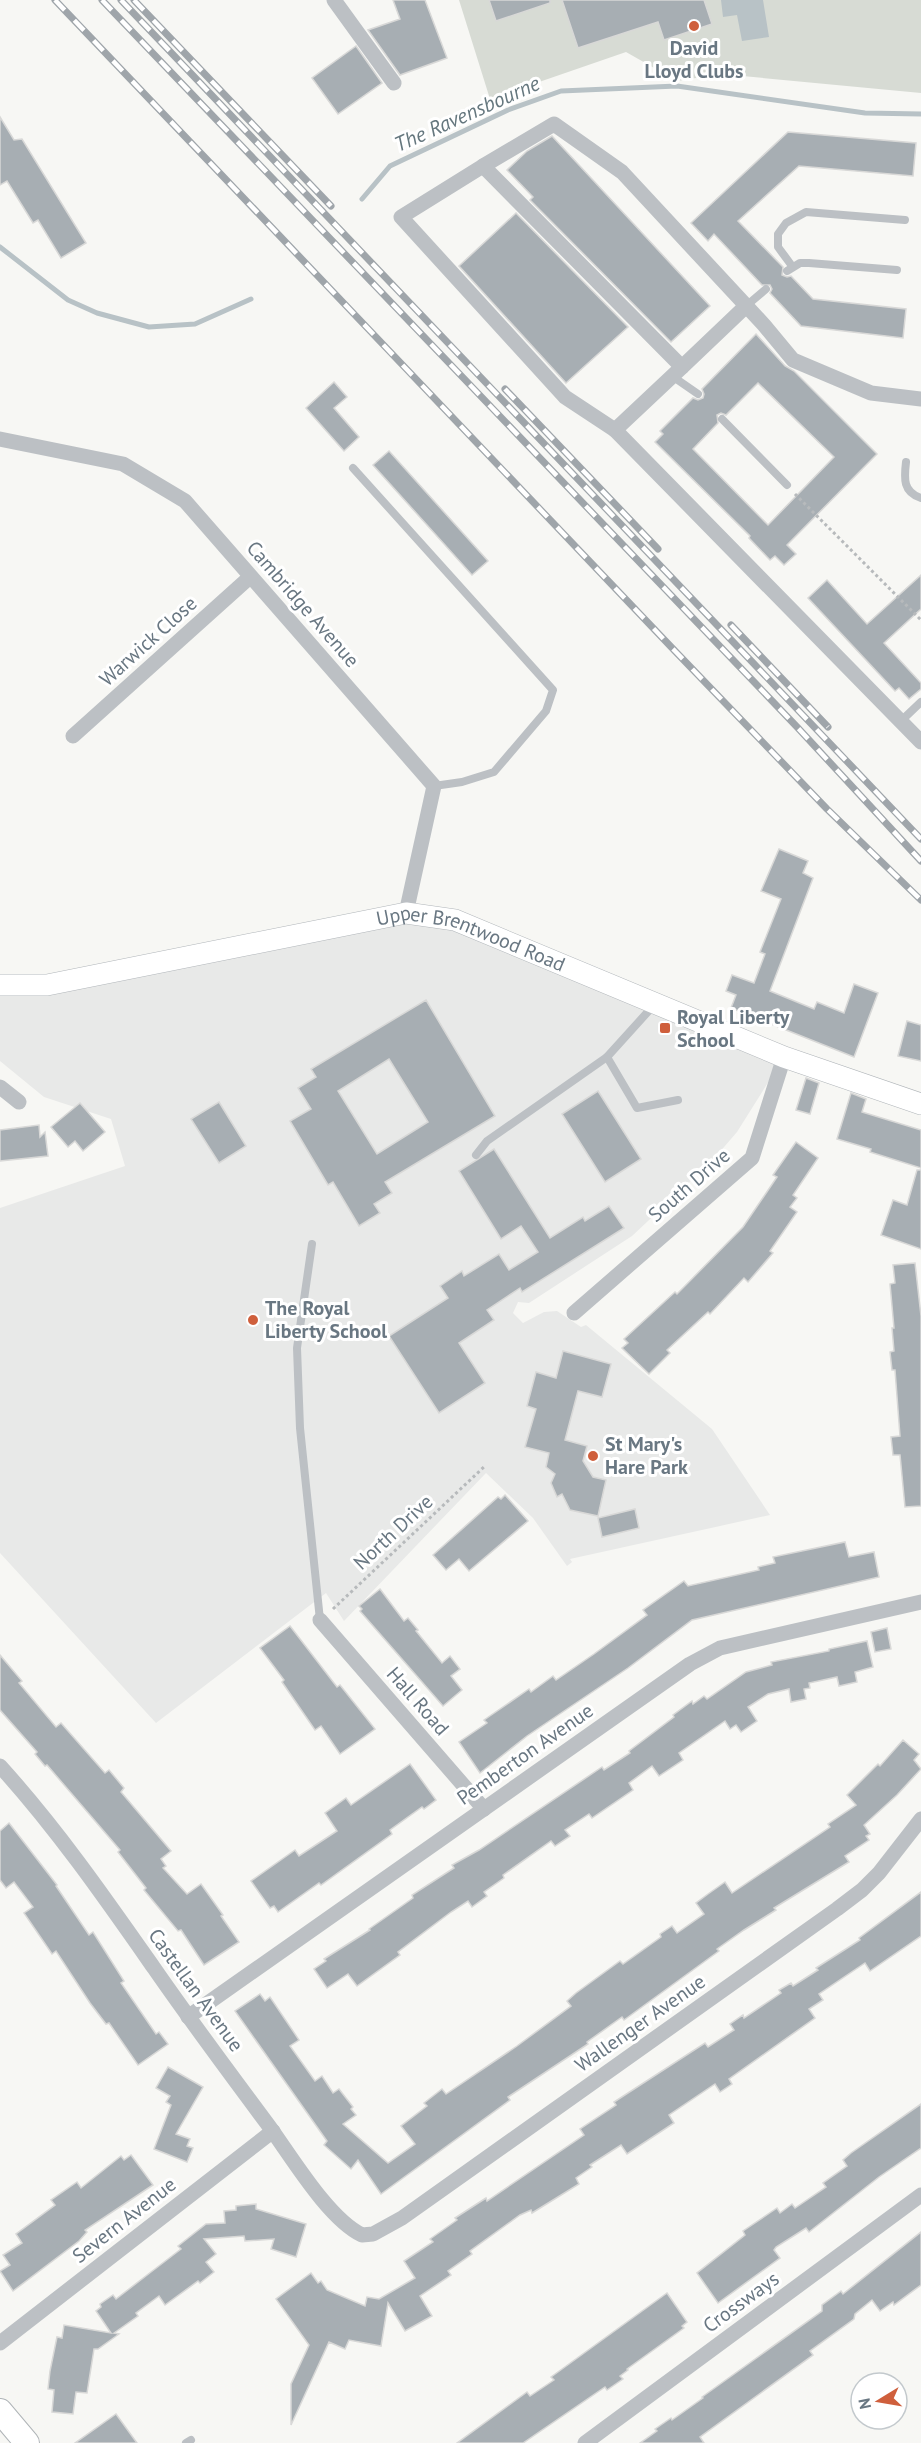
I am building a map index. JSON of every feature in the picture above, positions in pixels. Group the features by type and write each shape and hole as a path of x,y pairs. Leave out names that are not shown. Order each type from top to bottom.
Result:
{"main road":[{"path":"0,2410 27,2443"}],"street":[{"path":"334,0 394,83"},
{"path":"921,399 871,393 793,360 764,325 622,172 554,124 401,217 565,397 615,430 921,741"},
{"path":"483,166 676,371"},
{"path":"615,430 745,306"},
{"name":"Cambridge Avenue","path":"0,439 123,464 185,501 434,786"},
{"name":"Warwick Close","path":"73,736 250,577"},
{"path":"406,913 434,786"},
{"name":"Upper Brentwood Road","path":"0,985 47,985 406,913 455,920 784,1057 921,1104"},
{"name":"South Drive","path":"574,1313 752,1158 784,1057"},
{"path":"0,1087 19,1102"},
{"name":"Pemberton Avenue","path":"188,2017 690,1664 720,1648 921,1602"},
{"name":"Hall Road","path":"320,1620 484,1809"},
{"name":"Castellan Avenue","path":"0,1766 46,1817 188,2017 315,2190 344,2223 362,2235"},
{"name":"Wallenger Avenue","path":"362,2235 373,2234 402,2218 837,1909 879,1874 921,1820"},
{"name":"Severn Avenue","path":"0,2343 273,2131"},
{"name":"Crossways","path":"585,2443 921,2195"}],"lane":[{"path":"897,270 809,263 790,269 778,247 778,234 786,223 806,212 905,220"},
{"path":"745,306 766,289"},
{"path":"676,371 698,393"},
{"path":"722,419 787,485"},
{"path":"906,462 905,485 908,491 921,498"},
{"path":"353,468 553,690 546,711 494,772 462,782 434,786"},
{"path":"901,721 921,702"},
{"path":"476,1155 487,1141 607,1057 655,1004"},
{"path":"607,1057 636,1108 678,1100"},
{"path":"312,1244 297,1348 300,1428 320,1620"}],"path":[{"path":"787,485 921,620"},
{"name":"North Drive","path":"320,1620 485,1466"}],"shaded area":[{"name":"David Lloyd Clubs","path":"459,0 921,0 921,93 721,74 677,81 626,52 490,99"},
{"path":"721,0 763,0 769,37 742,41 737,15 723,17"},
{"name":"The Royal Liberty School","path":"406,913 455,920 784,1057 737,1132 712,1161 632,1236 529,1303 518,1302 513,1313 523,1323 544,1312 557,1311 581,1327 586,1325 712,1429 770,1515 570,1559 572,1562 567,1566 533,1518 486,1473 344,1621 326,1593 156,1723 0,1553 0,1208 125,1166 111,1119 44,1097 0,1061 0,985"}],"building":[{"path":"393,0 425,0 447,58 400,75 368,30 400,19"},
{"path":"489,0 550,0 550,3 496,21"},
{"path":"562,0 704,0 712,24 664,40 658,22 578,48"},
{"path":"356,46 382,83 338,114 312,78"},
{"path":"0,117 14,140 22,139 86,243 61,258 38,220 33,223 7,181 0,185"},
{"path":"788,132 916,143 913,176 799,166 738,221 783,267 782,275 791,276 813,299 906,309 903,338 801,326 770,293 772,289 770,285 762,285 714,234 708,241 691,223"},
{"path":"552,136 710,306 671,342 530,200 533,197 507,170 527,151"},
{"path":"516,213 628,327 566,383 459,266"},
{"path":"756,334 785,366 794,371 877,454 787,545 796,554 784,565 775,556 770,560 749,538 750,536 655,442 663,434 660,431 693,398 698,400 703,398 702,389","holes":["758,383 834,457 768,525 693,449 718,423 717,415 721,413 726,415"]},
{"path":"334,382 347,397 334,408 359,437 344,451 306,408"},
{"path":"389,451 488,561 472,575 373,465"},
{"path":"921,575 921,609 884,643 921,683 921,689 909,699 899,688 895,691 808,598 827,580 867,624"},
{"path":"779,849 808,861 803,873 813,878 770,991 814,1009 817,1002 844,1013 854,984 878,993 854,1057 731,1008 736,995 726,991 732,975 754,983 765,954 760,952 781,899 761,891"},
{"path":"426,1000 495,1116 385,1182 392,1193 374,1204 380,1213 359,1226 333,1182 328,1185 290,1121 311,1109 298,1088 316,1077 311,1069","holes":["389,1059 428,1122 377,1154 338,1091"]},
{"path":"907,1021 921,1025 921,1061 898,1056"},
{"path":"806,1078 819,1083 810,1114 796,1110"},
{"path":"598,1091 641,1159 605,1182 562,1114"},
{"path":"851,1093 866,1099 862,1112 921,1130 921,1168 837,1139"},
{"path":"219,1102 246,1146 219,1163 191,1119"},
{"path":"80,1103 105,1132 83,1151 75,1141 68,1147 51,1127"},
{"path":"39,1125 40,1137 45,1132 48,1156 0,1161 0,1130"},
{"path":"796,1142 818,1158 793,1195 797,1198 790,1207 797,1212 770,1251 773,1253 748,1282 744,1278 710,1314 708,1312 667,1350 670,1353 649,1374 622,1348 628,1343 624,1339 675,1292 677,1294 743,1227 777,1177 773,1175"},
{"path":"494,1149 550,1238 583,1217 585,1221 609,1206 624,1228 522,1292 520,1288 487,1310 494,1320 459,1343 485,1383 439,1413 389,1336 448,1298 440,1286 462,1271 464,1276 499,1254 509,1270 538,1252 521,1226 501,1239 459,1171"},
{"path":"917,1170 921,1170 921,1249 881,1235 893,1200 907,1205"},
{"path":"915,1263 921,1316 921,1506 905,1507 900,1455 893,1455 891,1437 900,1436 895,1370 892,1370 890,1352 894,1351 892,1328 894,1328 890,1284 895,1283 893,1265"},
{"path":"563,1351 611,1364 602,1397 578,1391 565,1440 587,1446 583,1461 593,1477 606,1480 598,1516 570,1510 562,1494 557,1497 551,1483 555,1474 546,1467 549,1453 525,1447 536,1409 527,1406 536,1372 556,1378"},
{"path":"505,1495 528,1521 469,1571 459,1559 446,1570 433,1555 498,1497 501,1499"},
{"path":"635,1509 639,1528 602,1537 598,1518"},
{"path":"845,1542 849,1557 874,1552 879,1577 692,1620 628,1668 527,1736 480,1773 459,1742 487,1723 484,1720 529,1689 531,1692 553,1676 556,1680 594,1654 647,1615 643,1610 684,1581 688,1586 759,1570 758,1567 775,1563 773,1557"},
{"path":"380,1589 404,1621 408,1618 442,1663 450,1656 460,1669 451,1676 462,1690 443,1706 360,1611 362,1609 359,1606"},
{"path":"290,1626 337,1687 340,1685 375,1729 340,1754 321,1726 315,1730 282,1682 284,1680 260,1648"},
{"path":"887,1628 891,1649 875,1652 871,1632"},
{"path":"867,1641 873,1667 855,1672 857,1682 839,1686 837,1677 809,1683 810,1688 804,1689 806,1699 791,1702 789,1689 768,1694 748,1707 757,1721 741,1732 736,1725 730,1729 725,1721 679,1753 683,1760 659,1776 652,1766 629,1783 633,1790 592,1818 589,1814 565,1830 570,1836 555,1846 551,1841 503,1875 504,1878 484,1892 487,1896 472,1907 468,1901 451,1912 398,1952 400,1955 357,1986 348,1974 327,1988 314,1969 326,1961 324,1959 370,1930 413,1898 412,1895 454,1868 452,1865 479,1850 602,1767 604,1770 630,1753 629,1751 692,1701 693,1704 704,1696 707,1699 746,1672 772,1665 771,1662"},
{"path":"0,1655 22,1681 19,1683 56,1727 61,1723 105,1773 109,1770 124,1788 121,1792 171,1851 161,1859 166,1866 163,1868 187,1894 201,1884 239,1942 204,1965 181,1930 178,1931 144,1890 146,1888 118,1852 120,1850 47,1765 45,1766 35,1754 37,1752 0,1710"},
{"path":"903,1740 919,1754 914,1760 921,1769 864,1825 870,1834 866,1836 869,1840 845,1856 849,1862 774,1908 776,1910 717,1949 719,1951 624,2020 622,2017 587,2042 588,2044 508,2097 510,2100 381,2194 358,2160 351,2169 324,2145 327,2141 235,2011 260,1994 265,2001 270,1997 299,2040 290,2046 315,2081 322,2076 333,2093 339,2089 353,2107 351,2109 356,2115 343,2124 388,2163 415,2144 401,2126 427,2106 424,2103 442,2089 446,2094 517,2046 571,2006 567,2001 576,1993 620,1961 623,1964 661,1937 660,1934 672,1926 677,1933 704,1914 696,1903 725,1882 732,1893 830,1827 828,1824 856,1805 847,1795 878,1764 880,1766"},
{"path":"410,1764 436,1800 390,1830 392,1834 321,1885 319,1883 278,1912 274,1906 270,1908 251,1881 295,1850 299,1856 337,1831 325,1813 346,1798 351,1805"},
{"path":"9,1823 57,1885 89,1935 93,1932 124,1981 121,1983 156,2034 159,2032 168,2044 138,2065 109,2023 106,2024 90,2003 56,1951 52,1954 24,1913 33,1907 14,1882 6,1888 0,1880 0,1831"},
{"path":"921,1892 921,1936 870,1971 865,1963 819,1994 823,2000 809,2009 815,2018 729,2079 732,2084 720,2092 715,2084 669,2115 674,2123 627,2154 621,2145 590,2165 592,2167 576,2178 579,2184 532,2213 531,2210 520,2215 470,2251 472,2254 448,2271 451,2275 420,2296 432,2316 405,2331 388,2303 381,2346 349,2340 345,2349 329,2342 291,2425 291,2384 309,2345 276,2299 311,2273 327,2290 365,2306 367,2297 379,2299 415,2278 404,2261 433,2242 430,2239 457,2220 455,2218 486,2198 487,2201 584,2135 580,2129 616,2105 614,2102 705,2043 708,2047 734,2030 730,2024 743,2015 744,2018 781,1993 779,1990 791,1983 793,1986 818,1970 816,1968 860,1940 859,1938"},
{"path":"168,2067 203,2087 176,2134 190,2139 187,2146 193,2148 187,2162 154,2149 171,2105 166,2102 170,2096 156,2088"},
{"path":"921,2104 921,2148 879,2177 809,2232 806,2228 776,2247 774,2250 780,2258 718,2303 697,2273 745,2235 743,2231 777,2208 780,2213 792,2204 795,2208 826,2187 823,2183 847,2166 843,2160 851,2153"},
{"path":"131,2155 153,2185 85,2230 87,2232 79,2241 13,2291 0,2271 10,2265 3,2255 22,2243 16,2234 55,2205 51,2200 77,2182 81,2188 121,2156 124,2160"},
{"path":"256,2204 256,2209 306,2224 296,2257 271,2249 274,2239 245,2241 244,2236 204,2239 216,2254 206,2262 214,2272 165,2305 159,2296 136,2313 138,2316 114,2333 119,2334 98,2349 94,2349 87,2393 76,2392 73,2414 52,2412 54,2390 48,2389 50,2371 57,2337 62,2338 64,2325 111,2333 96,2311 101,2307 100,2304 113,2295 116,2299 181,2249 178,2246 206,2224 225,2223 224,2211 236,2210 236,2206"},
{"path":"921,2232 921,2285 894,2305 893,2302 880,2311 872,2300 855,2314 854,2319 810,2351 813,2355 700,2437 704,2443 640,2443 657,2431 655,2429 671,2418 672,2420 822,2311 822,2305 841,2291 843,2294"},
{"path":"667,2293 687,2322 682,2326 684,2328 627,2369 620,2376 623,2379 607,2390 605,2387 523,2443 457,2443 527,2392 530,2396 554,2380 551,2377"},
{"path":"116,2414 137,2443 75,2443"}],"waterway":[{"name":"The Ravensbourne","path":"362,199 390,166 508,110 561,91 677,86 865,113 921,114"},
{"name":"The Ravensbourne","path":"0,247 68,300 97,313 149,327 195,324 251,299"}],"railway":[{"path":"55,0 827,809 921,900"},
{"path":"102,0 798,728 921,861"},
{"path":"121,0 921,839"},
{"path":"134,0 331,206"},
{"path":"505,389 658,549"},
{"path":"731,625 828,727"}],"place":[{"name":"David Lloyd Clubs","path":"694,26"},
{"name":"Royal Liberty School","path":"665,1028"},
{"name":"The Royal Liberty School","path":"253,1320"},
{"name":"St Mary's Hare Park","path":"593,1456"}]}
